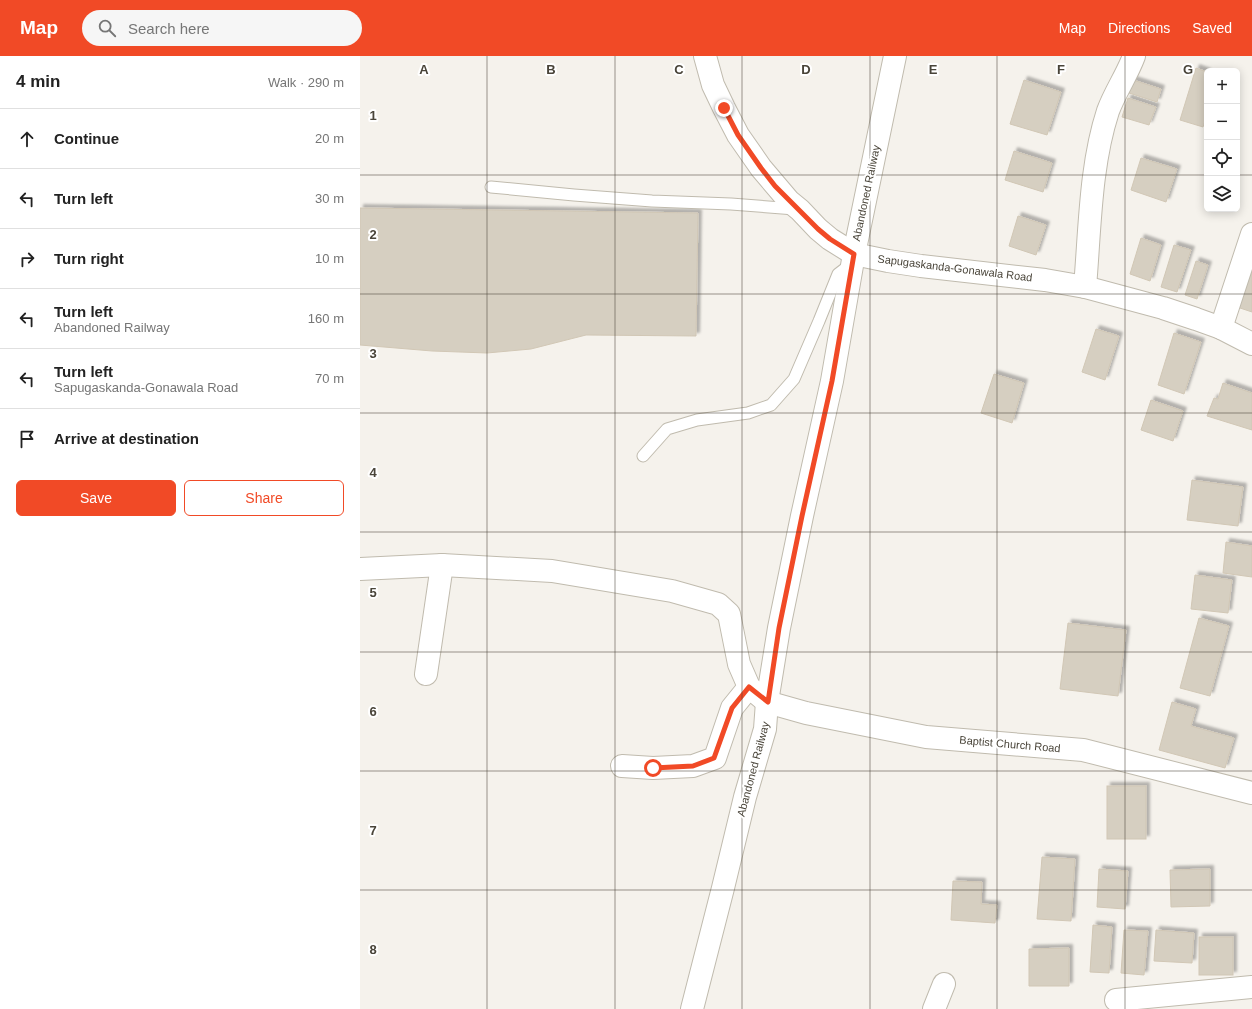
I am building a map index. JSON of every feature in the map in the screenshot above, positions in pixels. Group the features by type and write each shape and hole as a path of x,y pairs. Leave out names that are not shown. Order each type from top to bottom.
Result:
{"street":[{"name":"Sapugaskanda-Gonawala Road","path":"705,56 713,85 738,135 761,168 789,201 824,234 853,258 1045,280 1085,287 1163,308 1221,328 1252,344"},
{"name":"Abandoned Railway","path":"692,1009 745,797 765,729 779,628 800,523 832,381 853,258 895,56"},
{"path":"1085,287 1094,172 1100,141 1109,110 1134,56"},
{"path":"1221,328 1252,234"},
{"path":"360,569 442,565 552,571 672,591 718,604 729,614 738,664 749,687 768,702"},
{"path":"426,674 442,565"},
{"path":"622,766 653,768 693,766 714,758 732,708 749,687"},
{"name":"Baptist Church Road","path":"768,702 813,715 926,737 1083,750 1252,792"},
{"path":"934,1009 944,984"},
{"path":"1116,1000 1252,987"}],"lane":[{"path":"491,187 652,201 731,204 800,210"},
{"path":"643,456 667,429 697,420 748,413 771,405 794,379 820,321 838,274 853,258"}],"building":[{"path":"1196,68 1204,71 1203,127 1180,120"},
{"path":"1130,79 1161,89 1157,102 1126,92"},
{"path":"1024,80 1061,92 1047,135 1010,124"},
{"path":"1128,98 1156,107 1149,125 1122,117"},
{"path":"1014,151 1052,163 1043,192 1005,180"},
{"path":"1141,158 1177,169 1166,202 1131,190"},
{"path":"360,208 698,213 696,336 586,335 531,349 487,353 432,351 360,345"},
{"path":"1018,216 1046,225 1036,255 1009,246"},
{"path":"1141,238 1161,245 1150,281 1130,274"},
{"path":"1174,245 1191,250 1177,292 1161,287"},
{"path":"1196,261 1208,265 1197,299 1185,295"},
{"path":"1248,271 1252,272 1252,312 1237,307"},
{"path":"1096,329 1119,336 1105,380 1082,372"},
{"path":"1174,333 1201,342 1184,394 1158,385"},
{"path":"994,374 1024,383 1012,423 981,413"},
{"path":"1223,383 1252,393 1252,430 1207,416 1214,398 1218,399"},
{"path":"1151,400 1183,411 1173,441 1141,430"},
{"path":"1192,480 1243,487 1238,526 1187,520"},
{"path":"1226,542 1252,546 1252,577 1223,573"},
{"path":"1195,575 1232,580 1228,613 1191,609"},
{"path":"1199,618 1229,626 1210,696 1180,688"},
{"path":"1068,623 1126,630 1118,696 1060,689"},
{"path":"1172,702 1196,709 1191,726 1234,738 1225,768 1159,750"},
{"path":"1107,786 1146,786 1146,839 1107,839"},
{"path":"1042,857 1075,859 1071,921 1037,919"},
{"path":"1099,869 1128,871 1125,909 1097,907"},
{"path":"1210,869 1210,906 1171,907 1170,870"},
{"path":"953,881 982,882 981,904 997,905 995,923 951,920"},
{"path":"1093,925 1112,927 1109,973 1090,972"},
{"path":"1124,930 1148,931 1144,975 1121,973"},
{"path":"1156,930 1194,933 1192,963 1154,961"},
{"path":"1199,937 1233,937 1233,975 1199,975"},
{"path":"1069,948 1069,986 1029,986 1029,949"}],"route":[{"path":"653,768 693,766 714,758 732,708 749,687 768,702 779,628 832,381 854,254 830,239 818,229 775,186 738,135 724,108"}]}
